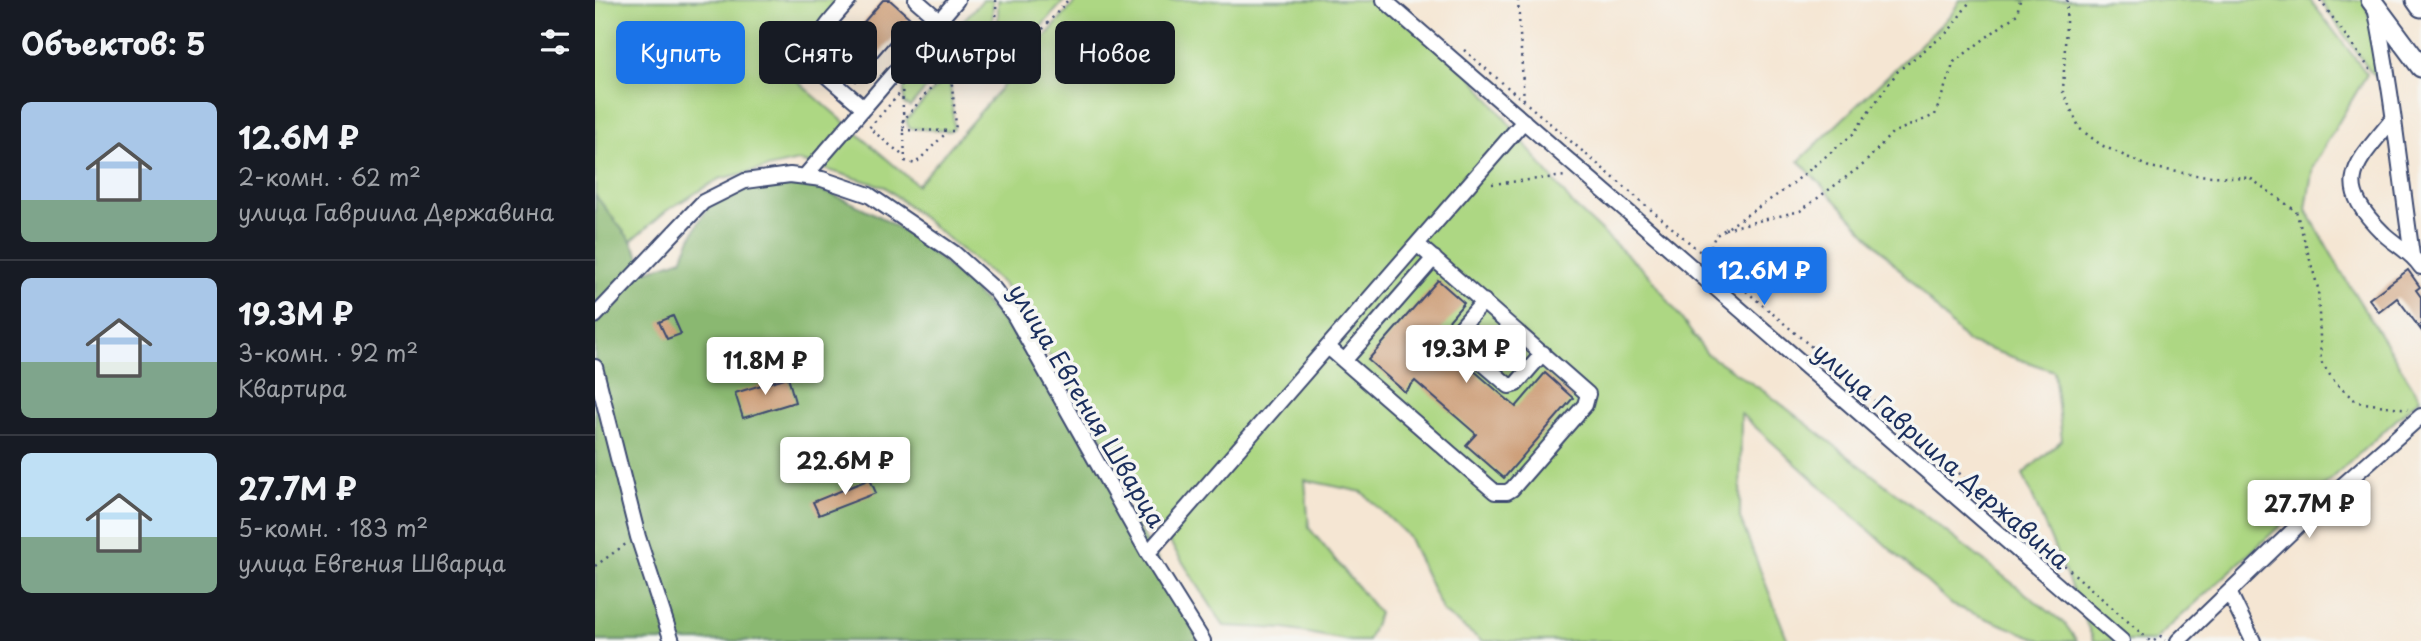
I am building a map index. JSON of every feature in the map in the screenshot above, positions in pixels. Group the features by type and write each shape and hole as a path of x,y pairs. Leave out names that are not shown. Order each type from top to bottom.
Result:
{"main road":[{"path":"2416,0 2421,7"},
{"path":"2373,2 2421,66"}],"street":[{"path":"849,0 821,32 814,59 816,67 864,108"},
{"path":"916,0 939,20 957,0"},
{"name":"улица Гавриила Державина","path":"1384,0 2122,641"},
{"path":"2373,2 2391,88 2392,120 2417,261"},
{"path":"805,176 891,79"},
{"path":"2392,120 2361,158 2352,178 2355,196 2384,234 2417,261"},
{"path":"1149,553 1524,121"},
{"name":"улица Евгения Шварца","path":"595,316 684,219 720,190 768,176 805,176 869,195 954,253 994,289 1014,316 1149,553 1203,641"},
{"path":"1328,346 1500,494 1512,489 1588,399 1585,389 1417,244"},
{"path":"1344,361 1434,258"},
{"path":"1484,301 1456,335 1458,342 1512,386 1543,353"},
{"path":"595,367 638,537 672,641"},
{"path":"2178,641 2415,412"},
{"path":"2229,592 2253,641"}],"path":[{"path":"996,0 996,21"},
{"path":"1041,32 1068,0"},
{"path":"1518,0 1524,101"},
{"path":"1697,272 1707,259 1715,236 1786,189 1853,134 1898,71 1949,32 1971,0"},
{"path":"1725,229 1800,211 1864,164 1892,133 1934,114 1954,62 2017,14 2020,0"},
{"path":"2067,0 2063,92 2080,130 2101,145 2149,167 2195,175 2250,178 2296,211 2318,288 2321,362 2336,384 2357,402 2415,412"},
{"path":"2320,0 2369,70 2391,88"},
{"path":"1463,49 2152,641 2161,636 2166,641"},
{"path":"901,84 903,156"},
{"path":"902,122 935,84"},
{"path":"902,130 954,131 957,125 952,84"},
{"path":"902,91 869,128 903,156 906,162 915,164 947,132"},
{"path":"1492,184 1573,176 1588,157"},
{"path":"595,566 638,537"}],"green space":[{"path":"595,0 842,0 824,21 759,21 759,84 800,84 917,185 1004,84 1041,84 1041,42 1055,25 1055,84 1175,84 1175,21 1059,21 1077,0 1378,0 1469,73 1574,206 1651,277 1707,354 1768,394 2065,624 2077,641 2043,641 1952,605 1741,414 1740,518 1788,641 1482,641 1443,612 1408,536 1362,492 1305,480 1309,528 1379,613 1368,641 1351,641 1285,629 1224,626 1003,284 885,187 798,161 719,179 666,211 631,241 595,195"},
{"path":"983,0 993,0 993,21 963,21"},
{"path":"998,0 1065,0 1041,27 1041,21 998,21"},
{"path":"1960,0 2310,0 2367,74 2313,166 2306,209 2346,280 2420,398 2154,641 2094,641 2023,474 2062,440 2054,371 1967,342 1799,161 1951,15"},
{"path":"2320,0 2364,0 2391,87 2369,70"},
{"path":"904,84 929,84 910,107 904,104"},
{"path":"939,84 950,84 954,128 949,131 909,128 906,120"},
{"path":"803,185 839,197 902,231 957,275 1008,327 1033,356 1207,641 595,641 595,195 631,241 648,271 682,259 705,212 723,196 757,188"}],"building":[{"path":"883,0 890,0 910,18 907,21 891,21 891,40 877,56 877,21 865,21"},
{"path":"2408,270 2420,287 2416,290 2421,297 2421,330 2397,298 2379,312 2369,299"},
{"path":"1438,280 1464,303 1435,337 1516,407 1545,373 1573,398 1504,478 1466,445 1476,434 1415,381 1405,392 1368,360"},
{"path":"673,316 681,334 667,339 659,322"},
{"path":"788,377 795,402 743,418 735,393"},
{"path":"870,479 876,493 819,515 813,502"}]}
